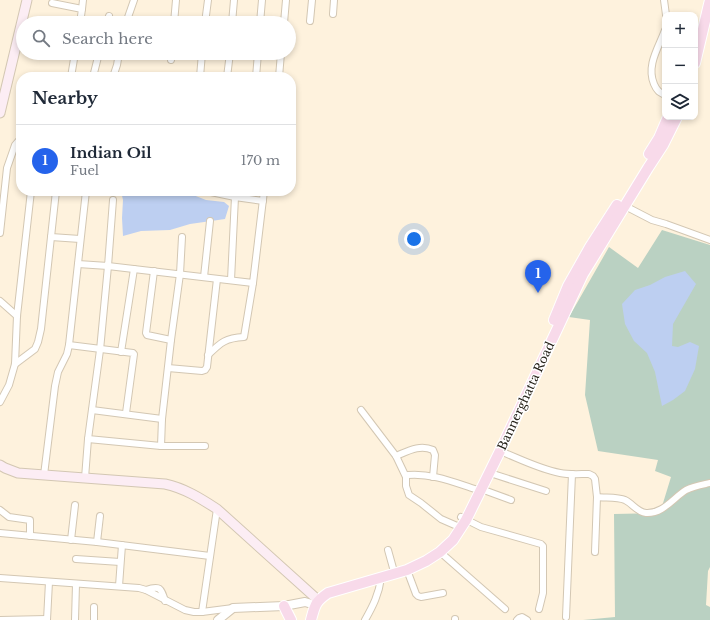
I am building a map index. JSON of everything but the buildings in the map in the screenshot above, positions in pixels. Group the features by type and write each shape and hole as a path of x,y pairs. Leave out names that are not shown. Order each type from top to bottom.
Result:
{"main road":[{"path":"23,16 27,0"},
{"path":"698,24 704,0"},
{"path":"698,50 710,0"},
{"path":"0,113 16,46"},
{"name":"Bannerghatta Road","path":"478,489 490,473 500,451 568,286 590,247 659,138 667,120"},
{"name":"Bannerghatta Road","path":"314,601 328,593 407,570 440,552 453,540 539,359 583,274 663,145 676,120"},
{"path":"0,465 18,473 165,484 185,490 217,509 314,601"},
{"name":"Bannerghatta Road","path":"314,601 328,586 393,568 420,558 445,540 461,521"},
{"path":"305,620 305,617 314,601"},
{"path":"311,620 314,601"},
{"path":"284,606 291,620"}],"street":[{"path":"81,16 83,0"},
{"path":"128,16 134,0"},
{"path":"175,16 176,0"},
{"path":"206,16 208,0"},
{"path":"233,16 234,0"},
{"path":"261,16 262,0"},
{"path":"285,16 286,0"},
{"path":"310,22 312,0"},
{"path":"333,14 334,0"},
{"path":"664,0 666,12"},
{"path":"52,3 82,9"},
{"path":"662,36 653,62 652,72 653,81 659,92 662,94"},
{"path":"72,72 74,60"},
{"path":"94,72 97,60"},
{"path":"115,72 118,60"},
{"path":"200,72 201,60"},
{"path":"228,72 229,60"},
{"path":"256,72 257,60"},
{"path":"279,72 280,60"},
{"path":"0,233 6,168 16,144"},
{"path":"0,402 9,385 15,364 17,316 30,196"},
{"path":"15,364 35,349 38,342 41,329 55,196"},
{"path":"44,475 54,386 58,372 68,354 85,196"},
{"path":"230,196 263,201"},
{"path":"208,355 224,341 232,338 244,337 253,283 264,196"},
{"path":"231,280 235,197"},
{"path":"85,478 88,439 100,350 113,200"},
{"path":"625,206 652,220 710,240"},
{"path":"204,277 210,221"},
{"path":"51,237 80,239"},
{"path":"161,446 162,419 170,340 180,274 182,237"},
{"path":"78,264 108,266 253,283"},
{"path":"121,352 134,269"},
{"path":"154,271 146,333 147,335 170,340"},
{"path":"168,368 202,371 207,367 217,278"},
{"path":"0,301 17,316"},
{"path":"69,345 133,353 134,356 126,414"},
{"path":"92,410 162,419"},
{"path":"361,410 396,456 406,478 406,486 410,495 441,518 481,526 541,544 543,546 542,593 539,609"},
{"path":"88,439 161,446 205,446"},
{"path":"396,456 421,447 430,448 433,450 435,455 432,477"},
{"path":"500,451 547,470 572,474 589,474 593,476 595,479 597,497 595,552"},
{"path":"490,473 546,491"},
{"path":"406,478 408,475 418,474 478,489 511,500"},
{"path":"566,617 572,474"},
{"path":"597,497 624,500 639,511 651,513 659,511 694,486 710,483"},
{"path":"71,540 75,505"},
{"path":"202,612 217,509"},
{"path":"0,510 9,517 30,520 30,536"},
{"path":"97,542 100,516"},
{"path":"0,533 97,542 210,556"},
{"path":"119,586 122,545"},
{"path":"388,550 393,568"},
{"path":"440,552 505,609"},
{"path":"76,559 120,562"},
{"path":"407,570 418,596 421,597 443,593"},
{"path":"0,578 140,588 185,610 194,612 232,608 284,606 314,601"},
{"path":"365,620 375,602 381,578"},
{"path":"0,620 47,620 49,582"},
{"path":"75,620 76,584"},
{"path":"94,607 94,620"},
{"path":"222,619 232,608"},
{"path":"518,620 522,617 527,620"}],"green space":[{"path":"662,230 710,245 710,567 708,571 706,605 710,607 710,620 583,620 615,617 614,514 660,513 671,477 655,471 658,460 598,451 585,395 590,320 569,317 609,247 638,268"}],"water":[{"path":"122,196 196,196 206,200 224,202 229,206 225,219 190,224 170,230 141,231 123,236"},
{"path":"685,271 696,284 673,324 672,346 678,347 690,342 699,346 695,369 685,391 662,406 655,372 647,353 634,341 625,324 622,304 635,290 650,285 665,277"}],"place":[{"name":"Indian Oil","path":"538,293"}]}
